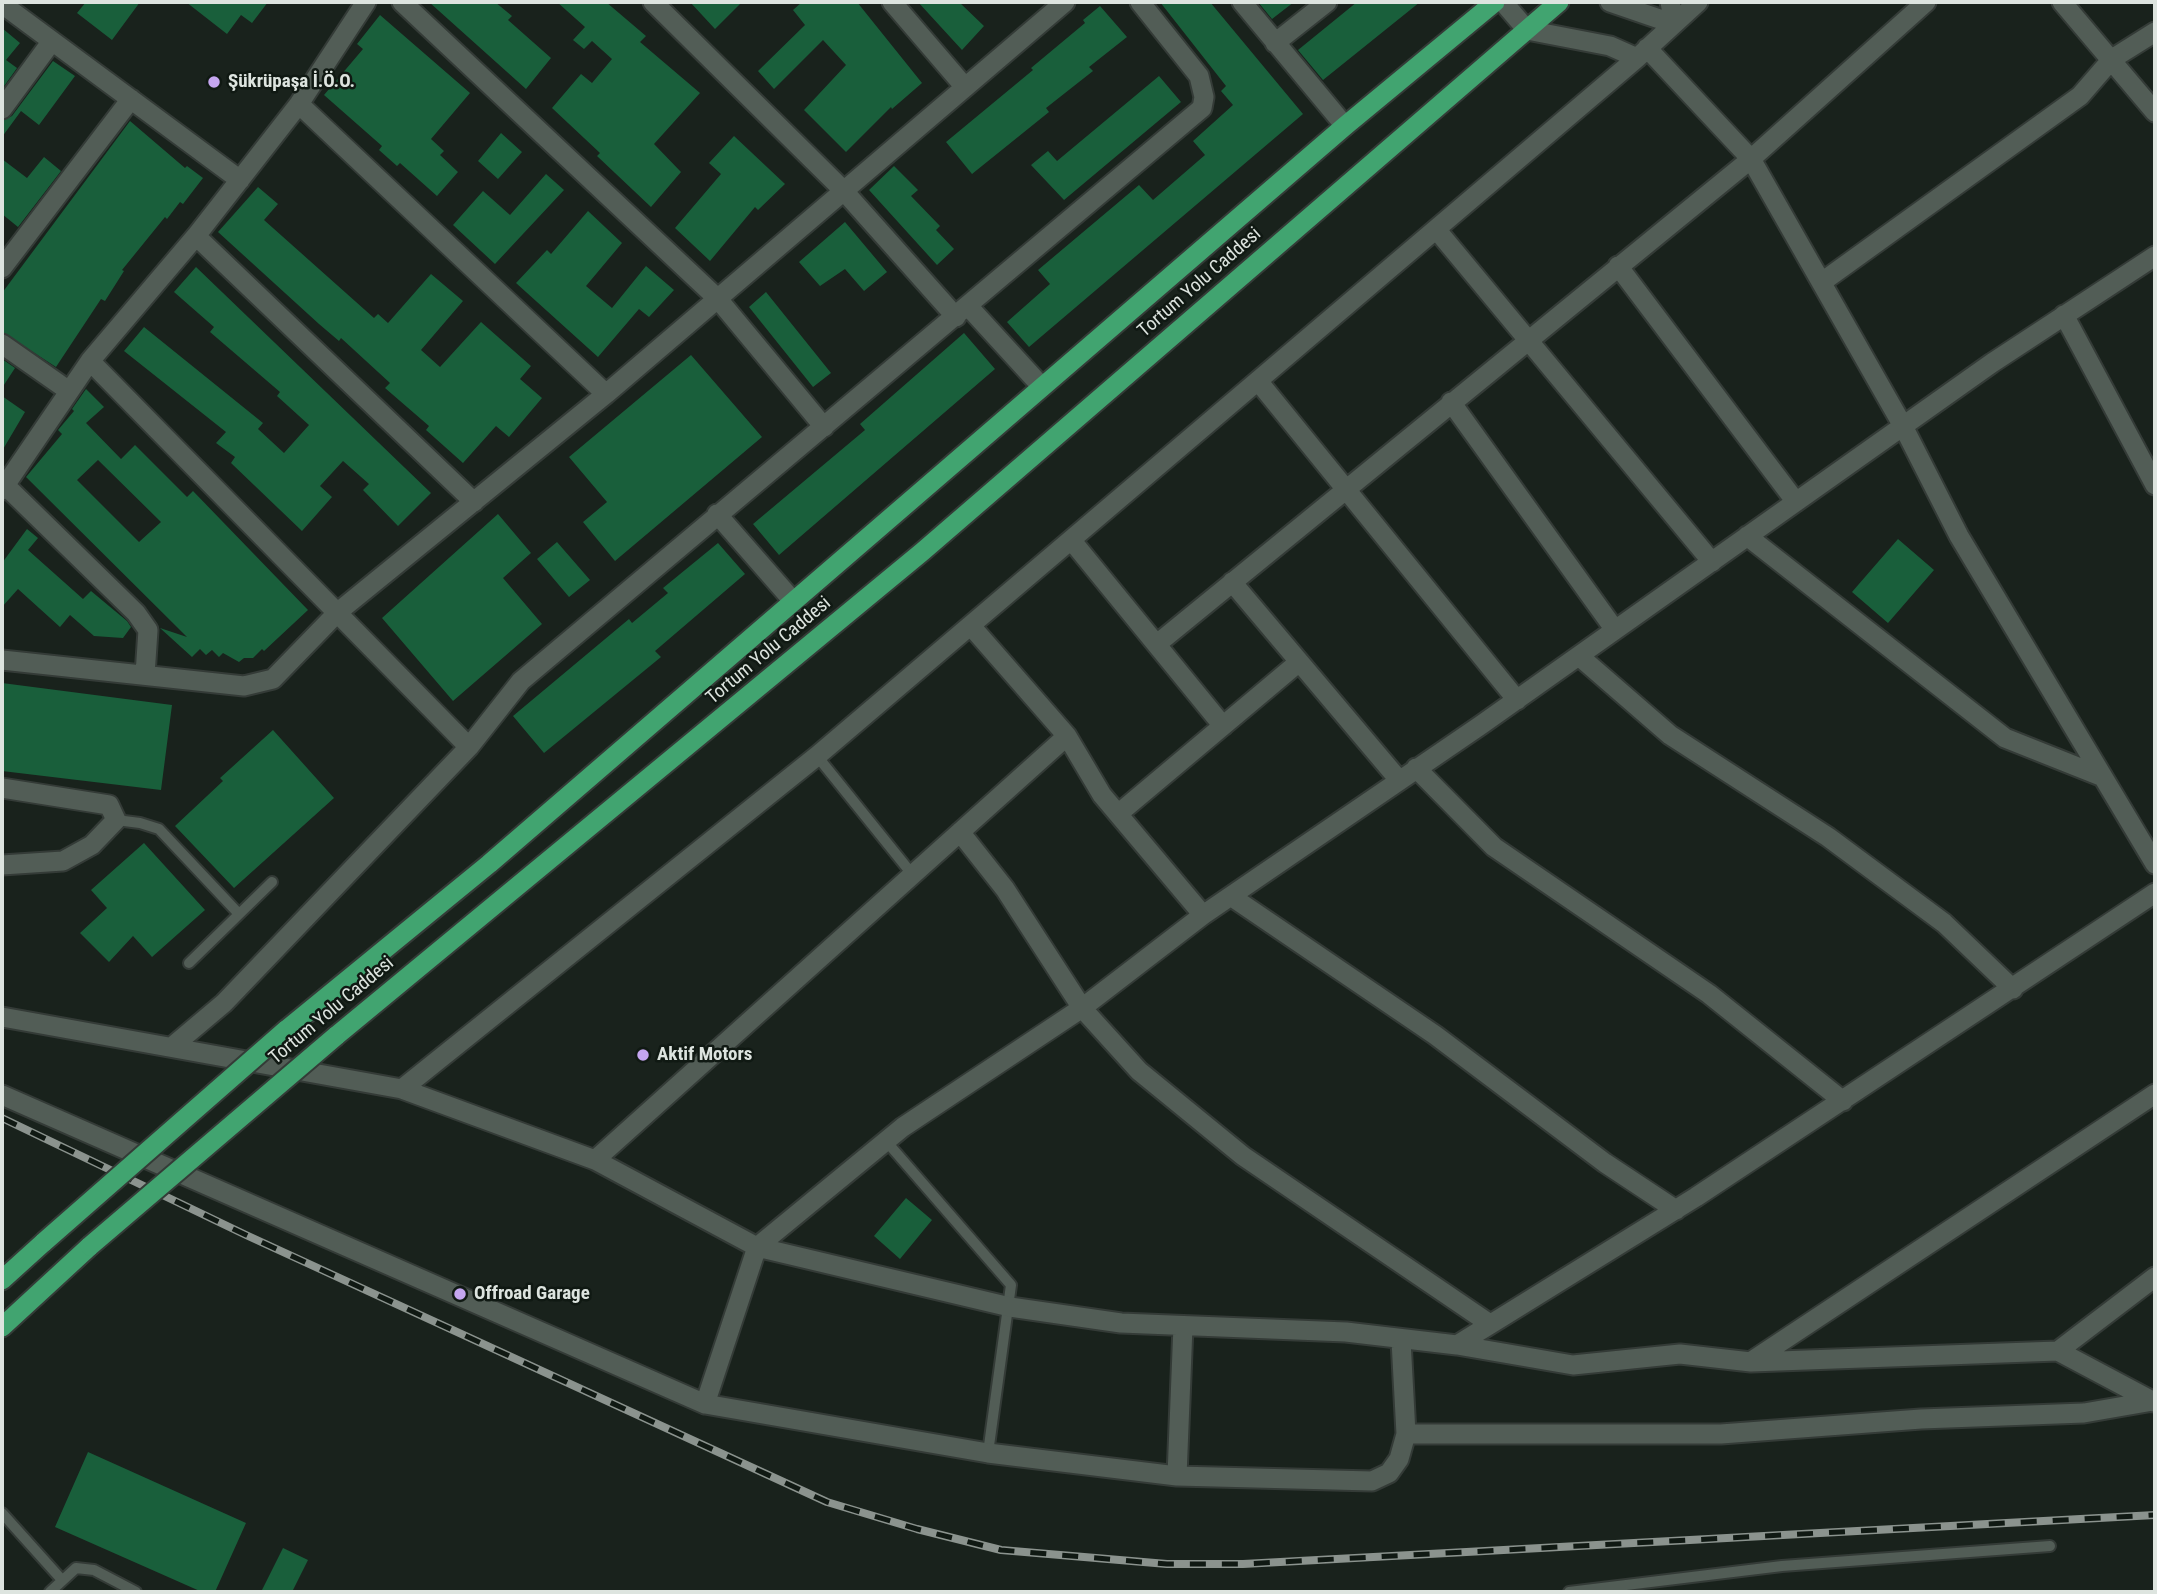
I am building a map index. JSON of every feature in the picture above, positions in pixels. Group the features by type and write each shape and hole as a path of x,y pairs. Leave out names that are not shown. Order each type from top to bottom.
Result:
{"highway":[{"name":"Tortum Yolu Caddesi","path":"2,1279 286,1030 489,864 1345,126 1495,2"},
{"name":"Tortum Yolu Caddesi","path":"2,1327 90,1246 336,1036 922,552 1559,2"}],"street":[{"path":"145,675 148,630 136,613 3,487 90,361 196,236 299,104 366,2"},
{"path":"402,2 718,299 824,427"},
{"path":"653,2 962,312 1042,387"},
{"path":"891,2 964,86"},
{"path":"2,660 244,686 273,679 338,612 606,394 1065,2"},
{"path":"173,1046 224,1003 470,747 521,681 1202,108 1204,97 1199,76 1140,2"},
{"path":"1242,2 1345,126"},
{"path":"1275,43 1326,2"},
{"path":"1503,2 1527,30 1642,53 1751,159 1903,426 1958,536 2155,864"},
{"path":"1610,2 1674,24"},
{"path":"1670,2 1674,24"},
{"path":"402,1089 817,756 1072,541 1642,53 1698,2"},
{"path":"1157,644 1751,159 1926,2"},
{"path":"2062,2 2155,112"},
{"path":"2,4 240,180"},
{"path":"1822,282 2080,96 2112,59 2155,32"},
{"path":"2,109 52,41"},
{"path":"2,268 131,99"},
{"path":"299,104 606,394"},
{"path":"1436,229 1712,562"},
{"path":"196,236 474,502"},
{"path":"705,1404 757,1247 886,1141 1082,1008 1203,915 1517,700 1903,426 2155,256"},
{"path":"1618,266 1796,502"},
{"path":"2064,315 2155,485"},
{"path":"2,344 69,391"},
{"path":"90,361 470,747"},
{"path":"1258,381 1347,487 1517,700"},
{"path":"1451,402 1615,630"},
{"path":"717,514 793,601"},
{"path":"1747,536 2005,738 2103,777"},
{"path":"1072,541 1223,726"},
{"path":"1232,582 1399,780"},
{"path":"971,626 1067,736 1102,795 1203,915"},
{"path":"1579,656 1670,735 1828,836 1944,923 2013,989"},
{"path":"1118,814 1299,662"},
{"path":"595,1160 1067,736"},
{"path":"1416,768 1494,847 1709,994 1843,1101"},
{"path":"2,788 108,805 116,820 92,845 63,861 2,865"},
{"path":"960,832 1005,889 1082,1008 1139,1071 1242,1156 1490,1324"},
{"path":"1457,1345 1676,1210 2155,893"},
{"path":"1232,897 1435,1035 1605,1163 1676,1210"},
{"path":"2,1017 402,1089 595,1160 757,1247 1010,1307 1121,1323 1346,1332 1457,1345 1573,1365 1680,1354 1751,1362 2058,1351 2124,1386 2154,1396"},
{"path":"1751,1362 2155,1094"},
{"path":"2,1095 705,1404 988,1453 1177,1476 1372,1481 1389,1473 1399,1459 1406,1434 1401,1340"},
{"path":"2058,1351 2155,1277"},
{"path":"1177,1476 1182,1326"},
{"path":"1406,1434 1721,1434 1921,1419 2084,1413 2154,1396"}],"lane":[{"path":"817,756 912,874"},
{"path":"116,820 159,829 239,914"},
{"path":"189,963 272,882"},
{"path":"886,1141 1011,1284 1010,1307 988,1453"},
{"path":"2,1513 62,1580"},
{"path":"1569,1592 1782,1566 2050,1546"},
{"path":"51,1592 76,1568 94,1570 136,1592"}],"building":[{"path":"86,2 140,2 112,40 77,13"},
{"path":"186,2 268,2 252,23 241,15 227,34"},
{"path":"429,2 495,2 512,16 508,20 551,58 526,89"},
{"path":"557,2 606,2 646,36 640,42 700,93 654,144 681,172 651,207 597,156 600,153 552,108 581,74 592,83 612,59 592,41 584,49 573,40 585,27"},
{"path":"690,2 742,2 715,29"},
{"path":"802,2 857,2 922,83 892,109 891,107 846,152 804,110 846,65 823,40 774,89 758,71 805,25 793,10"},
{"path":"918,2 959,2 984,26 962,50"},
{"path":"1160,2 1210,2 1303,114 1029,347 1007,322 1050,284 1038,270 1139,185 1153,200 1205,155 1193,141 1233,105 1221,91 1226,86"},
{"path":"1258,2 1294,2 1272,19"},
{"path":"1357,2 1420,2 1323,80 1298,50"},
{"path":"1100,6 1127,37 1089,67 1093,71 1046,108 1049,112 972,174 946,142 1033,70 1031,68 1085,23 1083,20"},
{"path":"380,15 470,93 431,139 444,151 440,155 458,172 437,196 400,163 397,166 379,150 382,146 324,95 363,49 357,44"},
{"path":"2,28 20,43 6,60 17,68 2,89"},
{"path":"53,61 75,76 39,125 21,111 2,137 2,121 12,116"},
{"path":"1159,76 1181,102 1064,200 1031,165 1048,151 1057,161"},
{"path":"130,121 185,168 187,166 203,178 183,204 180,202 167,219 165,217 122,270 124,271 105,301 101,299 56,367 2,332 2,293"},
{"path":"501,133 522,152 498,179 478,161"},
{"path":"734,136 785,184 758,210 755,207 710,261 675,228 721,174 709,163"},
{"path":"44,157 61,171 18,227 2,214 2,159 27,178"},
{"path":"894,166 918,190 911,196 940,226 936,230 954,249 937,265 869,190"},
{"path":"546,174 564,190 495,264 453,225 483,191 510,215"},
{"path":"258,187 278,204 264,220 374,318 378,314 388,323 431,274 463,301 421,350 440,367 481,322 531,366 520,379 542,398 509,437 496,426 463,463 426,430 429,426 385,388 390,383 341,338 339,341 319,324 218,232"},
{"path":"588,211 622,243 586,286 612,308 646,266 674,290 649,317 639,309 598,357 516,283 547,250 551,254"},
{"path":"845,222 887,272 864,291 845,269 820,286 799,262"},
{"path":"196,267 431,493 398,526 363,490 369,484 343,461 320,486 332,497 302,531 231,463 235,457 216,443 226,432 124,351 144,327 263,423 258,429 284,453 309,425 277,396 280,392 210,332 214,327 174,292"},
{"path":"766,292 831,373 813,387 749,307"},
{"path":"964,333 995,369 779,555 753,524 865,430 860,424"},
{"path":"691,355 762,437 615,561 583,522 607,502 569,457"},
{"path":"2,359 15,368 2,388"},
{"path":"86,389 104,407 86,423 121,459 135,445 187,497 193,491 308,610 253,658 244,658 239,662 223,653 219,657 212,650 206,655 200,649 192,657 160,628 187,637 26,477 62,434 58,430 74,411 72,409","holes":["98,460 161,522 139,542 77,480"]},
{"path":"2,396 25,412 2,451"},
{"path":"498,514 531,553 503,578 542,624 453,701 382,618"},
{"path":"27,529 38,538 28,550 83,599 91,591 127,621 131,627 123,638 94,636 70,615 60,627 18,589 2,607 2,563"},
{"path":"1898,539 1934,570 1888,623 1852,592"},
{"path":"557,542 590,580 569,597 537,559"},
{"path":"718,543 745,574 655,651 661,657 544,753 513,716 629,619 632,623 668,593 663,588"},
{"path":"2,683 172,705 161,790 2,771"},
{"path":"273,730 334,798 234,888 175,826 223,781 220,778"},
{"path":"144,843 205,910 152,957 133,936 109,962 80,933 107,908 91,890"},
{"path":"906,1198 932,1220 900,1259 874,1236"},
{"path":"88,1452 246,1523 215,1592 202,1592 55,1527"},
{"path":"283,1548 308,1560 292,1592 261,1592"}],"railway":[{"path":"2,1118 246,1235 827,1502 1001,1550 1167,1564 1243,1564 2155,1515"}],"place":[{"name":"Şükrüpaşa İ.Ö.O.","path":"214,82"},
{"name":"Aktif Motors","path":"643,1055"},
{"name":"Offroad Garage","path":"460,1294"}]}
